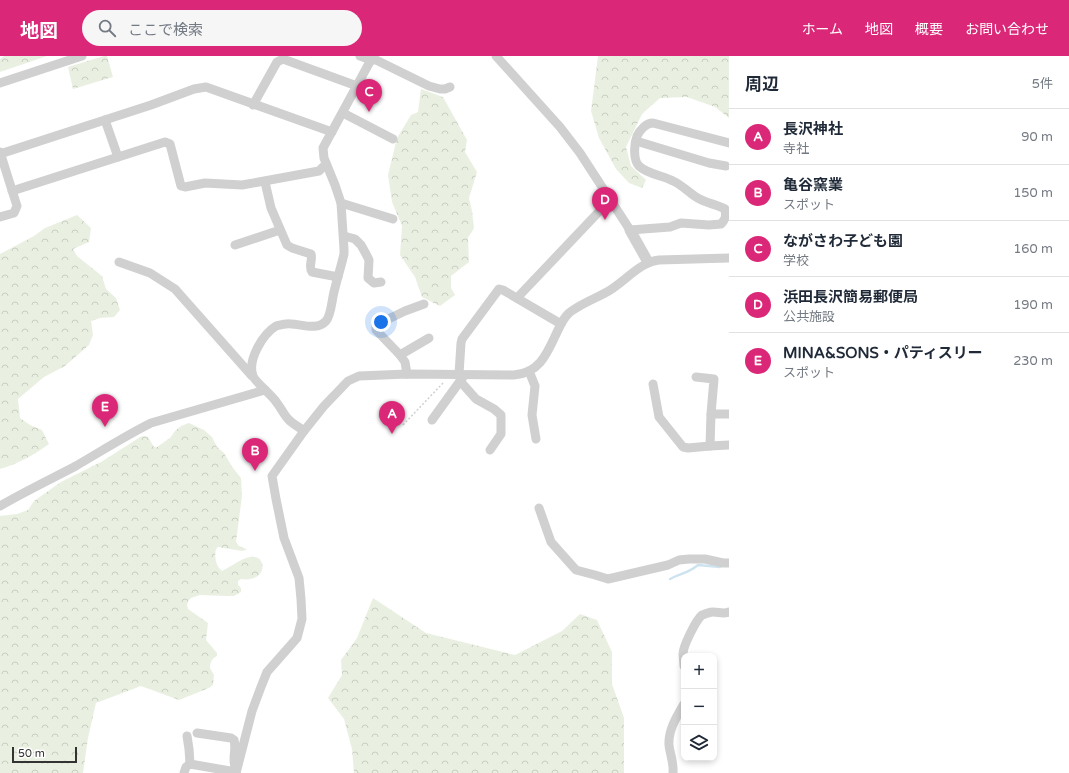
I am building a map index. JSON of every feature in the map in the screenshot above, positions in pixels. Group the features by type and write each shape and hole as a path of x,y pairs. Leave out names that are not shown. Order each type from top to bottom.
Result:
{"street":[{"path":"0,84 82,56"},
{"path":"360,56 372,58 430,86 440,89 450,87"},
{"path":"496,56 560,127 580,153 630,230 648,262"},
{"path":"253,377 251,368 252,359 259,345 277,326 290,323 311,327 320,325 326,321 329,313 344,254 344,236 342,203 326,164 323,148 372,58"},
{"path":"253,105 277,62 284,60 357,86"},
{"path":"0,217 14,213 17,206 0,153 151,105 194,89 206,88 332,132"},
{"path":"343,113 393,139"},
{"path":"105,120 118,157"},
{"path":"630,230 670,227 681,223 709,225 721,224 725,220 726,214 724,209 719,206 701,200 673,181 646,171 639,166 636,159 636,141 642,128 649,123 653,123 729,143"},
{"path":"636,141 709,163 726,166"},
{"path":"12,191 165,142 170,144 182,186 185,187 205,183 242,185 265,182 319,171 326,164"},
{"path":"265,182 271,208 289,247 310,254 312,257 310,267 312,272 338,277"},
{"path":"517,298 610,200"},
{"path":"342,203 393,219"},
{"path":"235,245 280,230"},
{"path":"344,236 362,241 366,244 372,251 374,259"},
{"path":"355,239 361,245 368,257 368,278 374,283 381,282"},
{"path":"236,773 252,711 261,687 268,672 297,638 302,619 299,578 284,538 272,476 324,406 348,381 359,376 407,374 459,376 522,374 540,363 561,324 569,313 607,293 648,262 659,260 729,258"},
{"path":"119,262 150,273 175,289 277,402 289,420 304,431"},
{"path":"432,420 459,376 462,339 497,290 503,290 561,324"},
{"path":"407,374 405,362 376,330 376,326 405,311 424,304"},
{"path":"400,355 429,338"},
{"path":"529,371 535,386 532,415 536,439"},
{"path":"459,376 476,399 494,409 501,415 501,434 490,450"},
{"path":"696,377 714,379 710,446"},
{"path":"653,384 658,417 683,447 688,448 729,445"},
{"path":"0,506 73,467 134,431 152,423 265,390"},
{"path":"711,414 729,414"},
{"path":"539,508 551,542 576,570 608,579 668,565 678,560 705,559 729,563"},
{"path":"683,653 684,646 702,615 709,612 722,614 729,612"},
{"path":"673,773 674,767 669,745 669,737 681,710"},
{"path":"197,733 231,738 234,740 233,761 236,773"},
{"path":"184,773 187,766 190,764 187,736"},
{"path":"190,764 209,770 236,773"}],"path":[{"path":"403,425 459,376"}],"green space":[{"path":"4,56 47,56 0,72 0,59"},
{"path":"107,56 113,77 73,89 68,67"},
{"path":"598,56 729,56 729,118 715,107 687,97 660,98 642,114 626,147 631,166 646,180 642,188 629,183 616,169 599,138 591,111"},
{"path":"421,89 443,97 467,140 465,152 477,172 469,198 474,228 468,238 469,262 451,276 451,288 455,295 440,306 422,297 415,277 400,255 402,226 392,202 388,175 397,138 411,115 418,112"},
{"path":"77,215 91,228 89,242 73,249 77,256 102,276 106,289 116,298 120,310 114,317 100,318 91,321 93,335 89,345 65,366 44,377 18,399 20,418 30,425 42,430 49,444 26,459 0,469 0,254 34,236 45,228"},
{"path":"189,423 204,430 212,437 217,447 224,453 241,478 242,496 236,542 239,546 246,550 242,551 218,547 215,555 218,567 222,571 239,561 250,557 256,557 262,564 260,573 256,577 241,579 238,581 241,592 234,596 200,595 191,598 188,601 188,609 208,623 206,640 217,653 217,656 213,659 210,666 214,675 213,685 179,700 141,686 96,703 88,738 83,773 0,773 0,516 17,514 28,510 34,501 61,482 101,462 140,437 148,437 154,447 157,447 170,438 181,426"},
{"path":"373,598 426,633 515,655 562,631 580,614 597,620 612,652 612,684 624,718 624,773 354,773 352,749 344,719 328,698 342,675 341,660 357,638"}],"waterway":[{"path":"670,579 687,572 698,565 720,567"}],"place":[{"name":"ながさわ子ども園","path":"369,112"},
{"name":"浜田長沢簡易郵便局","path":"605,220"},
{"name":"MINA&SONS・パティスリー","path":"105,427"},
{"name":"長沢神社","path":"392,434"},
{"name":"亀谷窯業","path":"255,471"}]}
